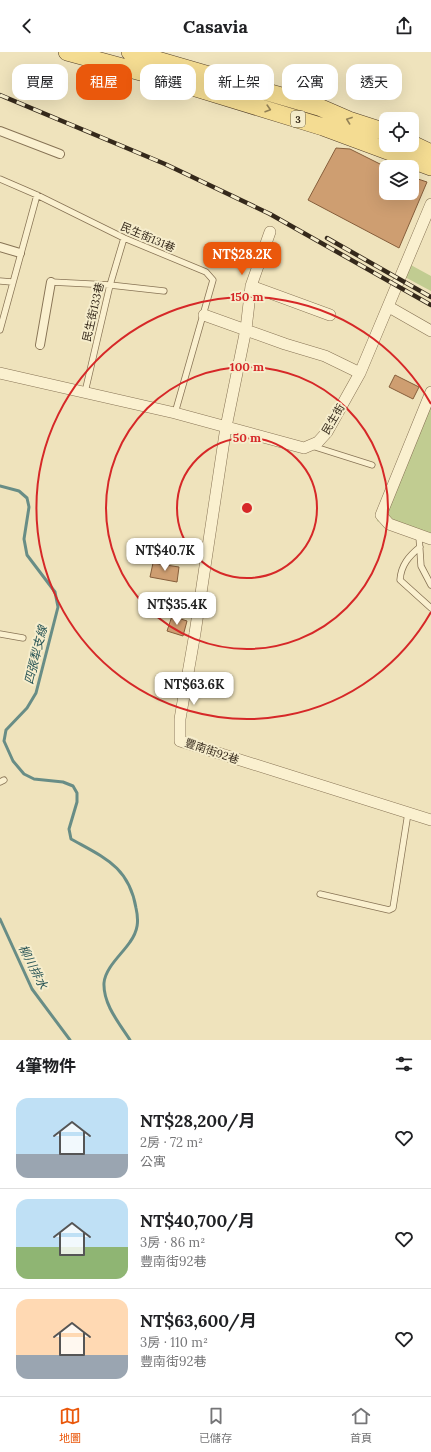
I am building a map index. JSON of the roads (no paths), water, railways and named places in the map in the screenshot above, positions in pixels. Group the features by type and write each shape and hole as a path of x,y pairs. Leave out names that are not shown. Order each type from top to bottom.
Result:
{"main road":[{"name":"3","path":"67,52 170,80 323,127 431,167"},
{"name":"3","path":"130,52 319,107 349,120 379,130"},
{"path":"419,147 431,153"}],"street":[{"path":"0,131 60,154"},
{"name":"民生街","path":"310,445 318,442 327,432 360,373 369,348 389,307 431,204"},
{"path":"226,427 246,329 252,286 256,269 270,232"},
{"path":"0,247 20,253"},
{"path":"40,345 51,282"},
{"path":"252,286 330,315"},
{"path":"389,307 431,331"},
{"path":"204,315 285,344 325,356 360,373"},
{"path":"0,373 175,413 304,448 310,445"},
{"path":"431,392 381,515 389,524 420,541 431,539"},
{"name":"豐南街92巷","path":"226,427 195,633 180,719 180,741 431,820"}],"lane":[{"name":"民生街131巷","path":"0,179 37,195 124,238 206,272 213,280 175,413"},
{"path":"0,330 37,195"},
{"name":"民生街133巷","path":"85,392 110,284 124,238"},
{"path":"0,281 12,282"},
{"path":"51,282 110,284 164,291"},
{"path":"310,445 372,465"},
{"path":"420,541 421,566 431,585"},
{"path":"420,541 400,570 400,580 431,608"},
{"path":"0,634 23,638"},
{"path":"320,894 388,910 393,908 408,813"}],"waterway":[{"name":"四張犁支線","path":"0,486 19,491 27,498 29,507 24,539 27,555 55,592 58,607 36,693 27,708 6,730 4,741 13,761 24,774 34,779 63,782 73,786 77,793 77,802 69,829 71,839 105,858 114,865 128,883 133,894 137,917 136,930 133,938 107,972 104,983 104,991 109,1006 130,1040"},
{"name":"柳川排水","path":"0,919 32,989 70,1040"}],"railway":[{"path":"0,95 165,164 270,214 431,305"},
{"path":"327,238 431,297"}]}
